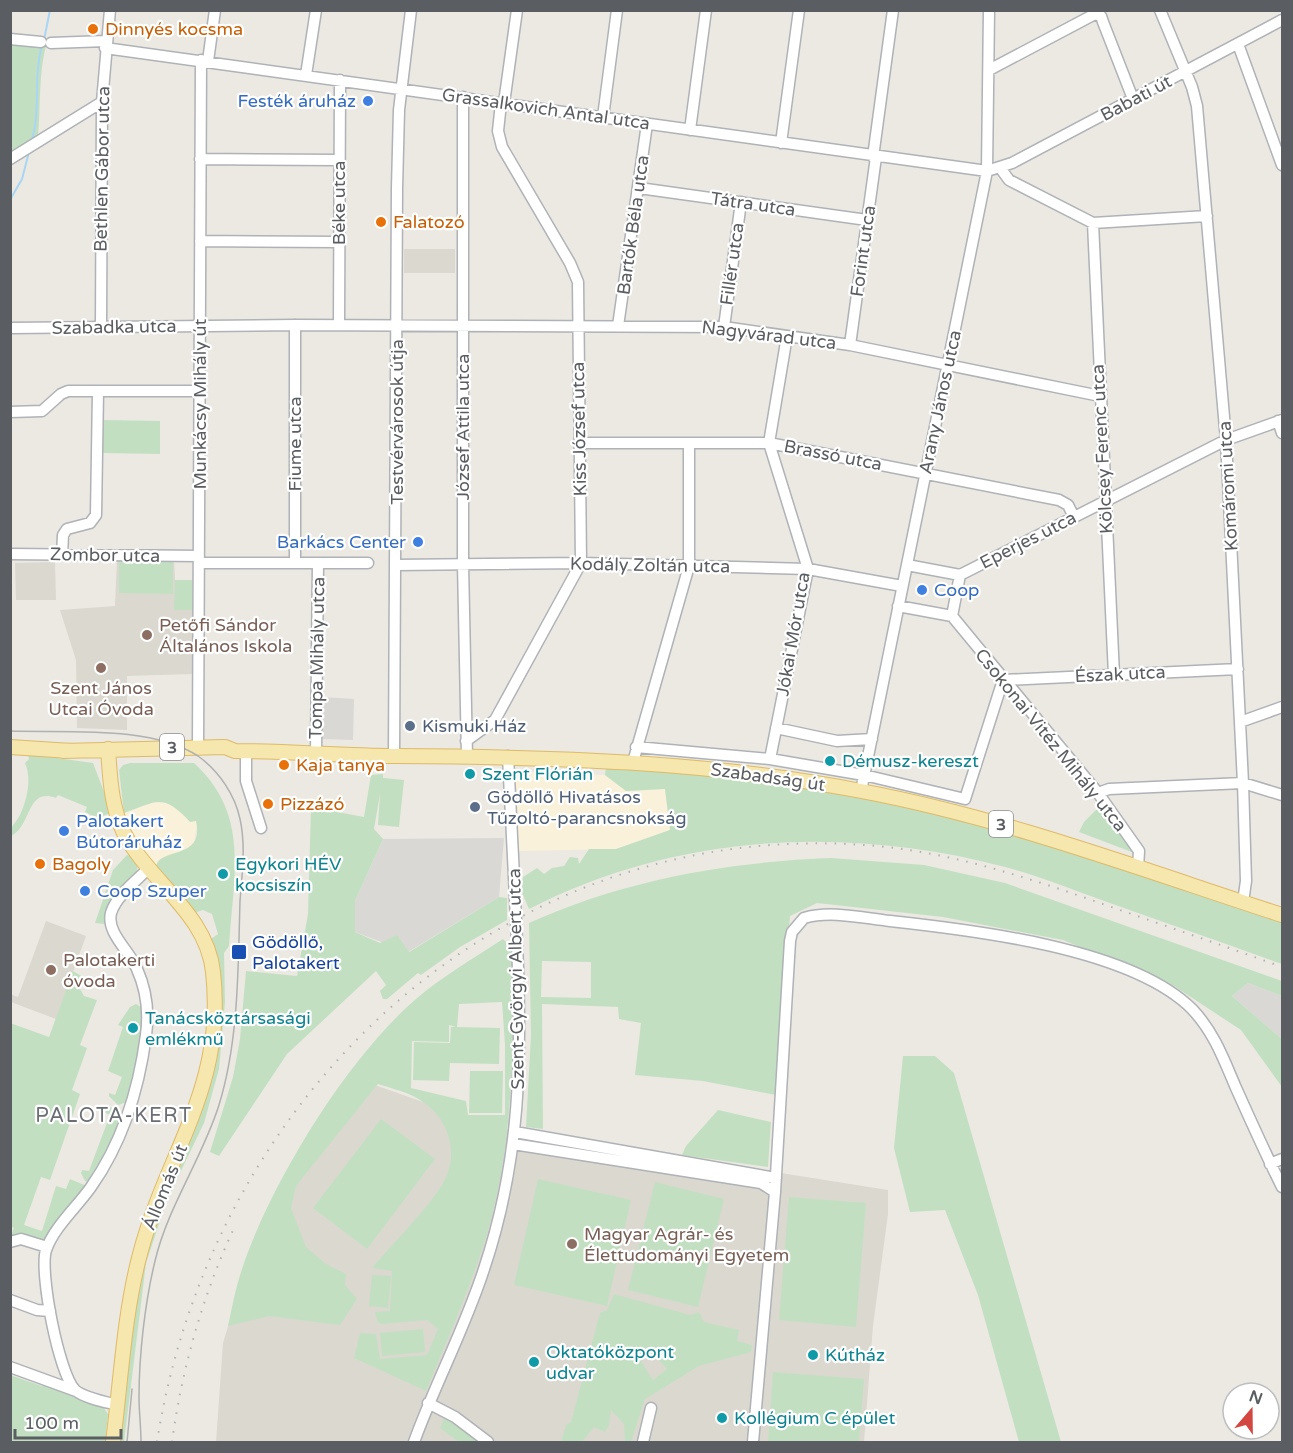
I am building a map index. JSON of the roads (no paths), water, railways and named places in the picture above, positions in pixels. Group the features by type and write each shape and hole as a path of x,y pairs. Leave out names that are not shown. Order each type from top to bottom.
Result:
{"main road":[{"name":"Szabadság út","path":"10,747 62,751 225,755 241,751"},
{"name":"Szabadság út","path":"108,751 225,747 241,751 394,756 508,756 633,762 750,773 861,791 993,822 1282,915"},
{"name":"Állomás út","path":"108,751 112,794 118,820 132,847 195,922 206,942 213,970 216,1018 212,1053 203,1089 140,1253 113,1443"}],"street":[{"name":"Bethlen Gábor utca","path":"101,328 102,102 105,44 110,10"},
{"name":"Munkácsy Mihály út","path":"198,747 200,159 204,61 215,10"},
{"path":"306,75 316,10"},
{"name":"Testvérvárosok útja","path":"394,756 397,188 402,88 411,10"},
{"name":"Kiss József utca","path":"466,741 495,720 581,563 576,275 502,147 498,131 517,10"},
{"path":"603,117 617,10"},
{"path":"690,130 706,10"},
{"path":"781,143 799,10"},
{"name":"Forint utca","path":"850,345 893,10"},
{"name":"Arany János utca","path":"861,791 987,171 989,10"},
{"name":"Komáromi utca","path":"1160,10 1184,73 1192,87 1197,106 1226,440 1243,783 1246,881 1243,902"},
{"path":"989,70 1089,15 1098,14 1133,99"},
{"name":"Babati út","path":"987,171 1001,169 1282,20"},
{"name":"Grassalkovich Antal utca","path":"10,39 46,43 105,44 204,61 874,157 987,171"},
{"path":"1238,44 1282,165"},
{"name":"Béke utca","path":"339,325 340,80"},
{"name":"József Attila utca","path":"463,97 463,564 466,756"},
{"path":"10,159 102,102"},
{"name":"Bartók Béla utca","path":"618,326 647,123"},
{"path":"200,159 339,160"},
{"path":"1001,169 1009,180 1093,223 1207,216"},
{"name":"Tátra utca","path":"639,188 867,220"},
{"name":"Fillér utca","path":"723,327 741,202"},
{"name":"Kölcsey Ferenc utca","path":"1093,223 1114,675"},
{"path":"200,241 339,242"},
{"name":"Fiume utca","path":"295,325 295,562"},
{"name":"Szabadka utca","path":"10,328 397,326"},
{"name":"Nagyvárad utca","path":"397,326 723,327 850,345 1100,396"},
{"name":"Jókai Mór utca","path":"770,759 808,569 769,443 788,336"},
{"path":"10,412 42,411 65,391 200,390"},
{"path":"62,555 63,535 67,529 90,523 96,515 98,391"},
{"path":"1280,420 1282,434"},
{"name":"Eperjes utca","path":"960,575 1226,440 1280,420"},
{"name":"Brassó utca","path":"579,443 769,443 926,472 1059,500 1068,505 1074,517"},
{"path":"633,762 689,566 689,443"},
{"name":"Zombor utca","path":"10,554 368,563"},
{"name":"Tompa Mihály utca","path":"316,753 318,563"},
{"name":"Kodály Zoltán utca","path":"396,565 581,563 808,569 902,586"},
{"path":"898,606 952,616 960,575 907,565"},
{"name":"Csokonai Vitéz Mihály utca","path":"952,616 1098,793 1139,851 1138,868"},
{"name":"Észak utca","path":"1003,680 1238,669"},
{"name":"Szabadság út","path":"636,747 770,759 864,775 965,799 1003,680"},
{"path":"1240,722 1282,707"},
{"path":"776,728 837,741 872,739"},
{"path":"241,751 246,781 261,828"},
{"name":"Szent-Györgyi Albert utca","path":"414,1443 428,1403 484,1271 497,1225 515,1132 521,1049 508,756"},
{"path":"1098,793 1109,789 1243,783 1282,795"},
{"path":"77,1391 65,1367 50,1311 45,1285 47,1247 105,1166 126,1119 138,1078 146,1036 146,1000 138,970 113,932 110,918 116,903 149,868"},
{"path":"753,1443 775,1192 790,941 792,932 804,918 828,914 934,926 1052,947 1114,965 1162,988 1190,1008 1210,1031 1282,1187"},
{"path":"515,1132 548,1143 776,1178"},
{"path":"513,1144 548,1143"},
{"path":"1270,1164 1282,1160"},
{"path":"672,1163 761,1182 775,1192"},
{"path":"10,1242 21,1239 47,1247"},
{"path":"10,1300 37,1310 50,1311"},
{"path":"10,1367 118,1405"},
{"path":"50,1382 60,1377 65,1367"},
{"path":"428,1403 455,1418 488,1443"},
{"path":"643,1443 651,1408"}],"waterway":[{"path":"44,40 50,10"},
{"path":"32,140 42,45"},
{"path":"10,200 22,179 29,152"}],"tram line":[{"path":"10,731 133,735 179,746 198,756 219,776 230,792 240,819 243,860 234,1030 226,1080 219,1105 204,1144 168,1221 155,1261 141,1346 139,1381 141,1442"},
{"path":"127,1442 132,1389"}],"railway":[{"path":"157,1442 189,1314 241,1195 312,1090 400,999 502,927 617,876 743,848 877,846 908,850 969,862 1028,879 1282,967"},
{"path":"172,1442 176,1414 195,1332 213,1278 235,1226"}],"place":[{"name":"Dinnyés kocsma","path":"93,29"},
{"name":"Festék áruház","path":"368,101"},
{"name":"Falatozó","path":"381,222"},
{"name":"Barkács Center","path":"418,542"},
{"name":"Coop","path":"922,590"},
{"name":"Petőfi Sándor Általános Iskola","path":"147,635"},
{"name":"Szent János Utcai Óvoda","path":"101,668"},
{"name":"Kismuki Ház","path":"410,726"},
{"name":"Démusz-kereszt","path":"830,761"},
{"name":"Kaja tanya","path":"284,765"},
{"name":"Szent Flórián","path":"470,774"},
{"name":"Pizzázó","path":"268,804"},
{"name":"Gödöllő Hivatásos Tűzoltó-parancsnokság","path":"475,807"},
{"name":"Palotakert Bútoráruház","path":"64,831"},
{"name":"Bagoly","path":"40,864"},
{"name":"Egykori HÉV kocsiszín","path":"223,874"},
{"name":"Coop Szuper","path":"85,891"},
{"name":"Gödöllő, Palotakert","path":"239,952"},
{"name":"Palotakerti óvoda","path":"51,970"},
{"name":"Tanácsköztársasági emlékmű","path":"133,1028"},
{"name":"Magyar Agrár- és Élettudományi Egyetem","path":"572,1244"},
{"name":"Kútház","path":"813,1355"},
{"name":"Oktatóközpont udvar","path":"534,1362"},
{"name":"Kollégium C épület","path":"722,1418"}],"district":[{"name":"PALOTA-KERT","path":"114,1115"}]}
